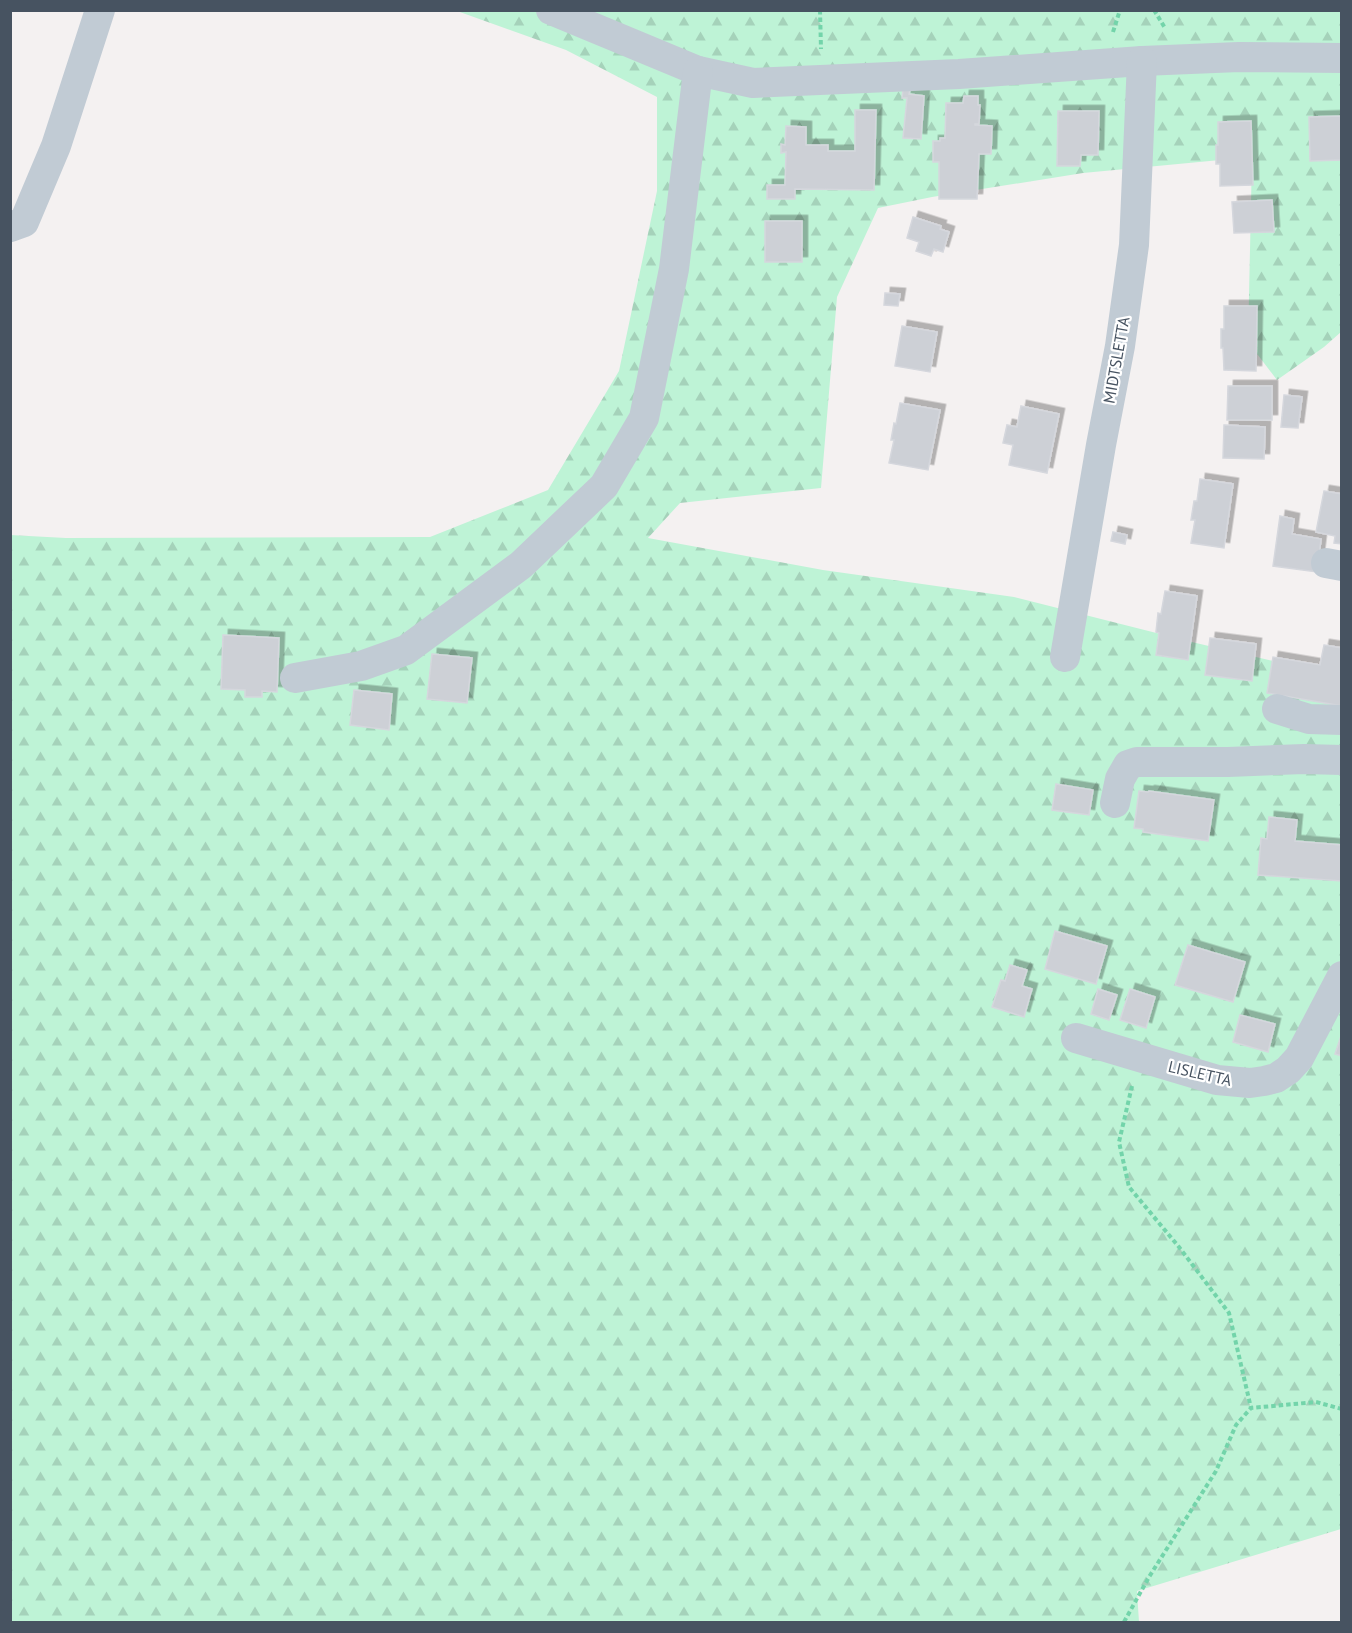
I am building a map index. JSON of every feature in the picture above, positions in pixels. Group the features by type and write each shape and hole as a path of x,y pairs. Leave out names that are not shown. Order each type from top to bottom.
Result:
{"lane":[{"path":"10,227 24,222 56,146 100,10"},
{"path":"551,10 698,71 753,83 958,74 1142,61 1239,57 1341,58"},
{"name":"MIDTSLETTA","path":"1065,657 1120,346 1134,245 1142,61"},
{"path":"295,678 361,666 406,650 520,565 604,486 644,418 674,268 698,71"},
{"path":"1276,709 1309,718 1341,720"},
{"path":"1115,803 1120,779 1128,765 1137,762 1341,760"},
{"name":"LISLETTA","path":"1076,1038 1217,1080 1264,1081 1288,1070 1299,1058 1341,976"}],"path":[{"path":"820,10 822,80"},
{"path":"1137,1057 1119,1142 1129,1187 1179,1247 1228,1313 1251,1408"},
{"path":"1124,1623 1149,1577 1216,1471 1236,1425 1251,1408 1316,1402 1341,1409"}],"green space":[{"path":"457,11 1341,11 1341,332 1324,347 1277,380 1248,342 1252,157 1083,173 878,208 837,297 821,488 680,503 648,538 823,570 1014,597 1341,677 1341,1529 1137,1591 1139,1622 11,1622 10,535 66,538 430,537 548,490 619,371 657,191 657,97 566,50"}],"building":[{"path":"903,89 910,90 909,94 924,96 921,139 903,138 907,98 902,98"},
{"path":"964,96 978,96 979,124 975,125 992,126 991,154 979,154 977,199 939,199 939,162 933,162 933,141 945,138 946,103 963,103"},
{"path":"855,110 876,110 874,190 795,189 795,199 767,199 767,185 785,185 786,152 781,153 781,144 785,145 786,126 806,127 806,145 828,145 828,151 855,151"},
{"path":"1058,111 1099,111 1098,155 1081,155 1080,166 1057,166"},
{"path":"1342,116 1342,160 1310,161 1309,117"},
{"path":"1251,121 1253,185 1220,186 1220,164 1216,164 1218,122"},
{"path":"1272,200 1274,232 1234,233 1232,202"},
{"path":"913,217 941,226 940,229 949,232 943,252 934,249 931,256 916,251 919,242 907,238"},
{"path":"765,221 802,221 802,262 765,262"},
{"path":"885,293 900,294 898,306 884,305"},
{"path":"1224,306 1257,306 1256,371 1224,370 1221,329 1224,329"},
{"path":"902,326 937,332 930,372 895,366"},
{"path":"1228,386 1272,386 1272,420 1227,420"},
{"path":"1284,395 1302,397 1298,428 1281,427"},
{"path":"900,403 940,410 928,470 889,463 894,440 891,440 894,423 896,424"},
{"path":"1021,406 1059,414 1047,473 1009,465 1013,445 1003,443 1007,425 1017,427"},
{"path":"1224,425 1265,427 1264,459 1223,458"},
{"path":"1200,479 1233,484 1224,548 1191,543 1195,520 1191,520"},
{"path":"1324,491 1342,494 1342,544 1334,543 1335,536 1316,532"},
{"path":"1280,516 1294,519 1292,534 1321,539 1317,572 1273,566"},
{"path":"1113,532 1127,535 1125,544 1111,541"},
{"path":"1165,591 1197,596 1188,660 1156,655 1159,633 1156,632 1158,613 1161,614"},
{"path":"223,635 279,638 277,692 262,691 262,697 245,697 245,690 221,689"},
{"path":"1210,638 1256,644 1252,681 1205,675"},
{"path":"1324,645 1342,648 1342,706 1267,693 1273,657 1320,665"},
{"path":"432,654 472,658 467,703 427,699"},
{"path":"354,690 392,694 389,730 350,725"},
{"path":"1056,784 1093,790 1089,815 1052,810"},
{"path":"1139,791 1214,800 1208,841 1143,832 1143,829 1134,828"},
{"path":"1269,817 1297,820 1295,841 1342,845 1342,881 1258,875 1261,838 1267,839"},
{"path":"1055,931 1107,946 1096,984 1045,969"},
{"path":"1188,945 1245,962 1233,1002 1175,985"},
{"path":"1010,965 1027,970 1022,986 1032,989 1024,1017 992,1007 1001,980 1005,981"},
{"path":"1098,989 1117,995 1109,1020 1091,1014"},
{"path":"1130,989 1155,997 1146,1028 1120,1020"},
{"path":"1240,1015 1275,1024 1268,1052 1233,1042"},
{"path":"1342,1033 1342,1056 1335,1054"}]}
